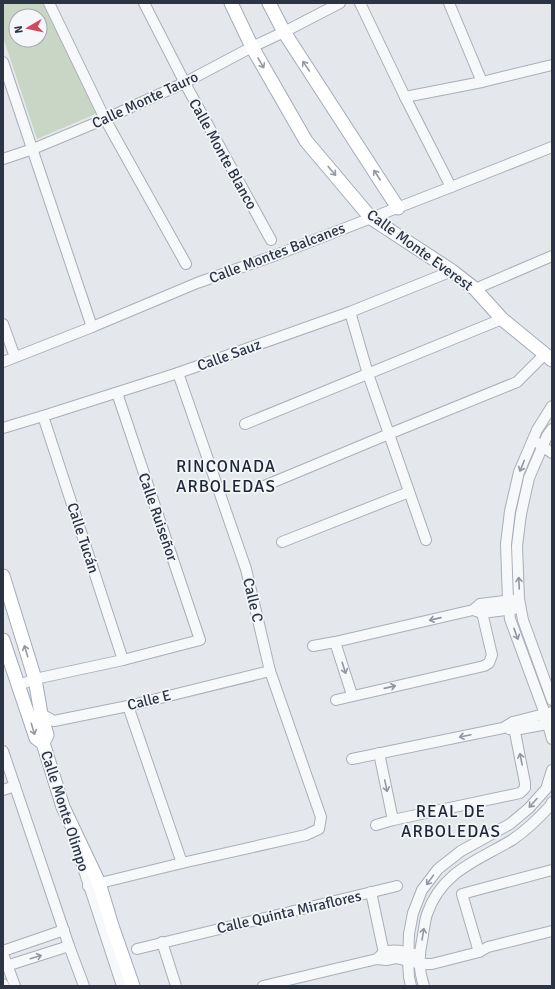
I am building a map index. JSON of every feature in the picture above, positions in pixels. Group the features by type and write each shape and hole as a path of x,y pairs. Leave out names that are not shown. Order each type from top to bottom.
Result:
{"main road":[{"name":"Calle Monte Everest","path":"231,3 252,47 306,141 371,218 452,271 475,289 502,319 549,357"},
{"name":"Calle Monte Everest","path":"269,3 284,32 398,208"},
{"path":"3,576 35,679 41,714 47,735 43,742"},
{"name":"Calle Monte Olimpo","path":"3,640 36,738 43,742 63,807 94,884 110,935 133,986"}],"street":[{"path":"50,3 105,119 186,264"},
{"name":"Calle Monte Blanco","path":"144,3 184,83 270,240"},
{"name":"Calle Monte Tauro","path":"3,159 33,149 105,119 184,83 340,3"},
{"path":"360,3 405,97 451,187"},
{"path":"449,3 482,82"},
{"path":"3,62 92,327"},
{"path":"405,97 482,82 552,65"},
{"name":"Calle Montes Balcanes","path":"3,362 197,283 398,208 552,147"},
{"path":"475,289 552,256"},
{"name":"Calle Sauz","path":"3,428 178,373 350,312 452,271"},
{"path":"350,312 368,374 426,540"},
{"path":"245,424 502,319"},
{"path":"3,324 15,357"},
{"path":"264,486 517,382 549,357"},
{"name":"Calle C","path":"178,373 246,570 270,671 321,817 319,829 306,835 182,863"},
{"name":"Calle Ruiseñor","path":"117,393 200,640 123,660"},
{"path":"552,406 537,430 519,472 510,511 506,544 508,605 510,619 549,718 552,739"},
{"name":"Calle Tucán","path":"43,416 123,660"},
{"path":"537,430 550,435 542,446 529,478 521,514 517,546 520,604 523,620 552,700"},
{"path":"532,440 552,453"},
{"path":"282,542 409,492"},
{"path":"312,646 478,609 520,604"},
{"path":"336,700 352,695 484,666 489,663 492,655 478,609"},
{"path":"335,642 352,695"},
{"path":"19,685 35,679 123,660"},
{"name":"Calle E","path":"28,712 41,714 54,721 128,706 270,671"},
{"path":"94,884 182,863 128,706"},
{"path":"352,759 549,718"},
{"path":"376,825 520,793 525,788 525,782 514,726"},
{"path":"3,751 84,986"},
{"path":"379,753 393,820"},
{"path":"411,986 408,956 409,934 413,913 422,890 438,869 461,851 510,824 529,808 546,789 552,770"},
{"path":"3,790 15,786"},
{"path":"424,986 420,960 426,916 441,888 452,876 468,864 512,840 530,826 550,806 552,802"},
{"path":"482,949 462,894 552,870"},
{"path":"371,892 397,886"},
{"name":"Calle Quinta Miraflores","path":"137,949 371,892 382,957"},
{"path":"15,986 5,966 3,952 64,930"},
{"path":"263,986 382,957 395,951 432,964 482,949 552,931"},
{"path":"110,935 122,986"},
{"path":"162,942 176,986"},
{"path":"5,966 69,946"}],"green space":[{"path":"3,3 44,3 46,8 8,8 8,48 48,48 48,11 98,113 37,139 3,37"}],"district":[{"name":"RINCONADA ARBOLEDAS","path":"226,476"},
{"name":"REAL DE ARBOLEDAS","path":"451,821"}]}
